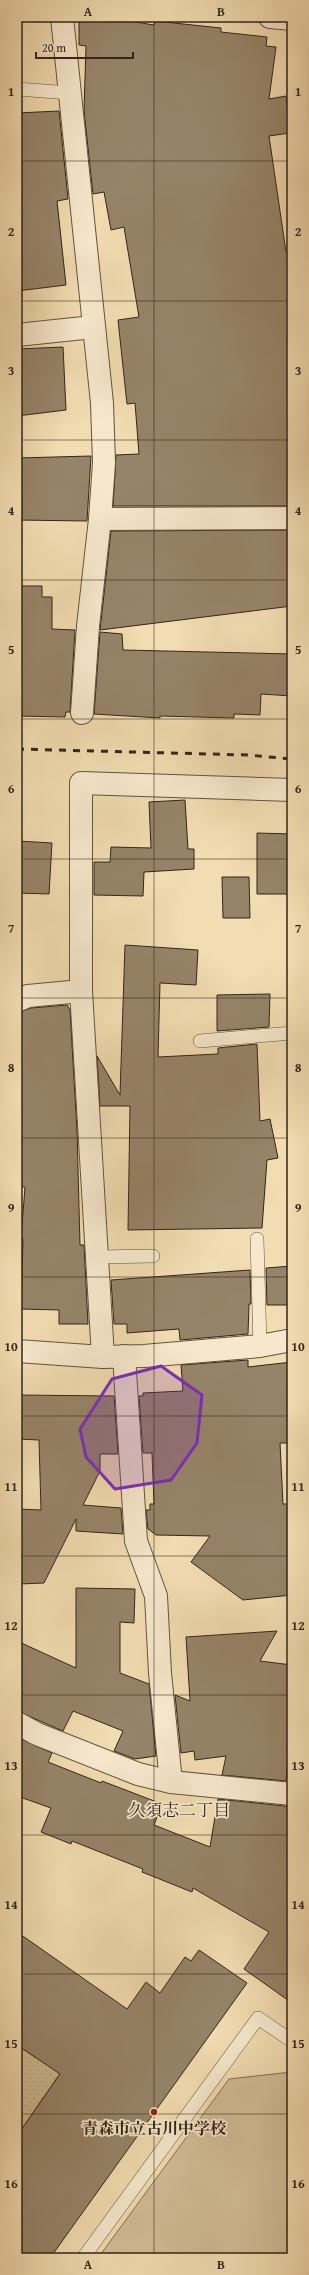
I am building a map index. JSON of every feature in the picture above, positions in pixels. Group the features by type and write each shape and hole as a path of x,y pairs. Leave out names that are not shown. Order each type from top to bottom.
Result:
{"street":[{"path":"62,17 102,403 104,455 100,518 88,626 82,713"},
{"path":"270,17 292,19"},
{"path":"17,335 93,327"},
{"path":"100,518 292,518"},
{"path":"171,1782 160,1672 156,1596 136,1541 113,1357 97,1257 81,991 81,783 222,786 292,790"},
{"path":"17,1001 28,996 81,991"},
{"path":"17,1352 113,1357 144,1356 260,1346 292,1340"},
{"path":"17,1723 37,1734 138,1774 171,1782 292,1794"}],"lane":[{"path":"17,89 70,93"},
{"path":"200,1041 292,1033"},
{"path":"257,1239 260,1346"},
{"path":"97,1257 153,1256"},
{"path":"83,2258 258,2018 292,2041"}],"highlighted area":[{"path":"161,1366 202,1395 197,1443 171,1480 115,1489 86,1457 80,1429 112,1379"}],"shaded area":[{"path":"57,2031 109,2067 58,2076 17,2136 17,2045 38,2059"},
{"path":"292,2072 292,2258 98,2258 229,2079"}],"building":[{"path":"79,17 104,17 154,25 155,21 221,28 221,32 267,37 266,46 276,47 269,99 286,96 290,133 269,136 286,252 292,251 292,506 113,506 116,455 139,454 135,403 127,404 118,320 139,317 124,227 111,230 104,192 93,194 84,111 86,46 79,45"},
{"path":"59,111 68,199 57,201 66,285 17,291 17,113"},
{"path":"63,347 66,410 17,416 17,349"},
{"path":"91,456 87,521 17,520 17,458"},
{"path":"292,530 292,606 100,630 111,531"},
{"path":"17,586 42,586 42,597 52,597 52,629 75,630 70,712 66,712 65,717 17,716"},
{"path":"100,632 122,634 123,650 292,654 292,696 261,694 260,715 234,714 234,718 160,716 160,718 94,714"},
{"path":"185,800 188,849 194,849 194,869 144,872 143,896 94,895 94,862 110,862 111,847 151,848 149,802"},
{"path":"257,833 292,834 292,894 257,894"},
{"path":"17,841 52,843 49,894 17,893"},
{"path":"222,877 249,877 250,918 223,918"},
{"path":"125,945 198,950 196,985 160,983 158,1057 218,1054 218,1048 257,1044 260,1121 270,1119 278,1158 267,1160 262,1228 128,1230 130,1106 100,1106 97,1056 120,1095"},
{"path":"270,994 269,1027 217,1031 217,995"},
{"path":"67,1005 70,1010 77,1131 80,1245 84,1245 88,1324 59,1324 59,1310 21,1309 23,1239 21,1239 25,1187 17,1187 17,1013 31,1008"},
{"path":"292,1266 292,1305 267,1305 266,1268"},
{"path":"250,1270 251,1304 249,1304 248,1334 180,1340 179,1329 127,1333 127,1324 114,1324 111,1280"},
{"path":"248,1360 248,1367 292,1362 292,1443 280,1443 283,1504 292,1504 292,1595 243,1600 191,1562 210,1536 156,1535 148,1529 146,1510 150,1510 150,1504 154,1504 152,1453 143,1453 139,1396 143,1396 143,1393 183,1391 181,1365"},
{"path":"17,1395 114,1396 118,1454 100,1454 100,1471 83,1505 121,1508 123,1534 76,1531 76,1519 44,1583 19,1584 17,1509 41,1510 39,1440 17,1439"},
{"path":"76,1588 135,1589 134,1623 120,1622 120,1673 149,1684 156,1756 135,1759 114,1751 123,1731 73,1711 63,1731 17,1711 17,1641 76,1668"},
{"path":"277,1631 260,1661 292,1665 292,1712 286,1781 222,1775 226,1756 195,1760 194,1751 181,1753 175,1695 190,1701 186,1637"},
{"path":"17,1737 52,1753 48,1762 101,1783 102,1781 162,1804 154,1825 210,1847 218,1799 292,1808 292,2003 244,1969 269,1932 193,1888 192,1892 142,1872 143,1869 72,1841 71,1844 41,1832 51,1808 17,1796"},
{"path":"17,1932 127,2009 146,1982 160,1993 185,1957 191,1961 199,1950 247,1983 50,2258 17,2258 17,2136 60,2074 17,2045"}],"railway":[{"path":"17,749 248,755 292,759"}],"place":[{"name":"青森市立古川中学校","path":"154,2112"}],"district":[{"name":"久須志二丁目","path":"179,1810"}]}
